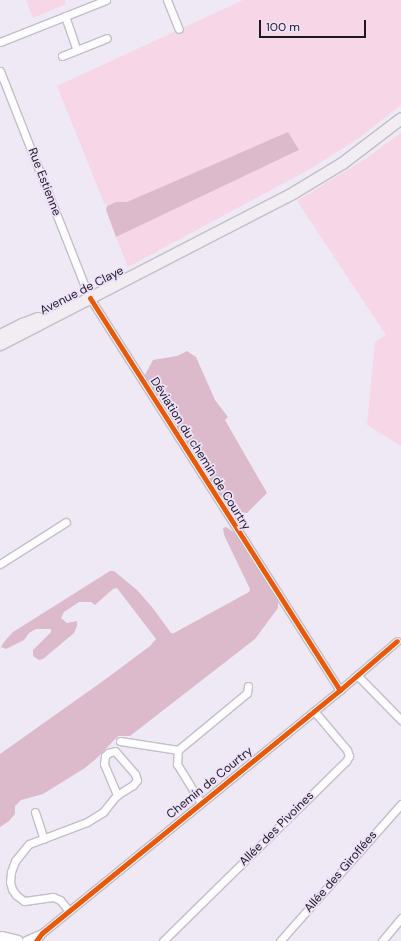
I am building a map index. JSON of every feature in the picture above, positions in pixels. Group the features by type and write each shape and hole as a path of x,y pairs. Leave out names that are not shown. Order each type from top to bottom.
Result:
{"main road":[{"name":"Avenue de Claye","path":"0,336 89,296 135,270 156,262 314,181 355,154 401,118"}],"street":[{"path":"0,42 106,0"},
{"path":"167,0 179,29"},
{"path":"65,16 77,50"},
{"path":"62,56 107,38"},
{"name":"Rue Estienne","path":"0,71 89,296"},
{"name":"Déviation du chemin de Courtry","path":"89,296 226,514 340,690"},
{"path":"0,564 66,522"},
{"name":"Chemin de Courtry","path":"36,941 42,933 340,690 397,641"},
{"path":"357,675 401,720"},
{"path":"201,803 177,764 178,750 247,693 248,686"},
{"name":"Allée des Pivoines","path":"163,941 346,761 348,756 347,750 314,711"},
{"path":"120,741 178,750"},
{"path":"69,911 60,900 53,897 24,901 16,895 12,889 11,872 15,861 29,844 87,822 103,812 116,795 133,785 137,780 135,774 115,751 104,756 104,764 116,795"},
{"name":"Allée des Giroflées","path":"280,941 401,804"},
{"path":"35,812 44,838"},
{"path":"382,941 401,918"},
{"name":"Chemin de Courtry","path":"22,941 42,933"},
{"path":"2,937 22,941"}],"shaded area":[{"path":"26,0 65,0 66,4 33,18"},
{"path":"243,0 401,0 401,105 359,138 310,169 128,267 116,237 298,151 127,202 116,202 107,206 104,203 57,86"},
{"path":"288,132 299,150 116,237 106,210 107,206 116,202 127,202"},
{"path":"401,133 401,446 367,425 375,342 386,335 297,201 368,157"},
{"path":"187,351 196,357 215,400 228,417 225,420 267,493 247,513 237,512 222,506 174,421 159,408 150,394 145,375 153,360 177,356"},
{"path":"226,527 235,533 278,599 278,608 255,639 130,736 118,736 85,768 43,794 21,800 15,806 15,814 9,821 0,827 0,754 103,681 150,646 156,639 117,588 113,589 95,605 91,602 79,602 64,612 61,618 67,623 77,621 77,626 74,633 43,659 39,660 33,656 33,650 51,632 51,629 36,629 29,633 24,640 6,649 1,647 4,642 13,632 110,571 114,571 137,590 152,607 171,633 174,633 249,592 250,589 224,535 223,528"}],"cycle path":[{"path":"90,298 340,690"},
{"path":"36,941 42,933 340,690 397,641"}]}
